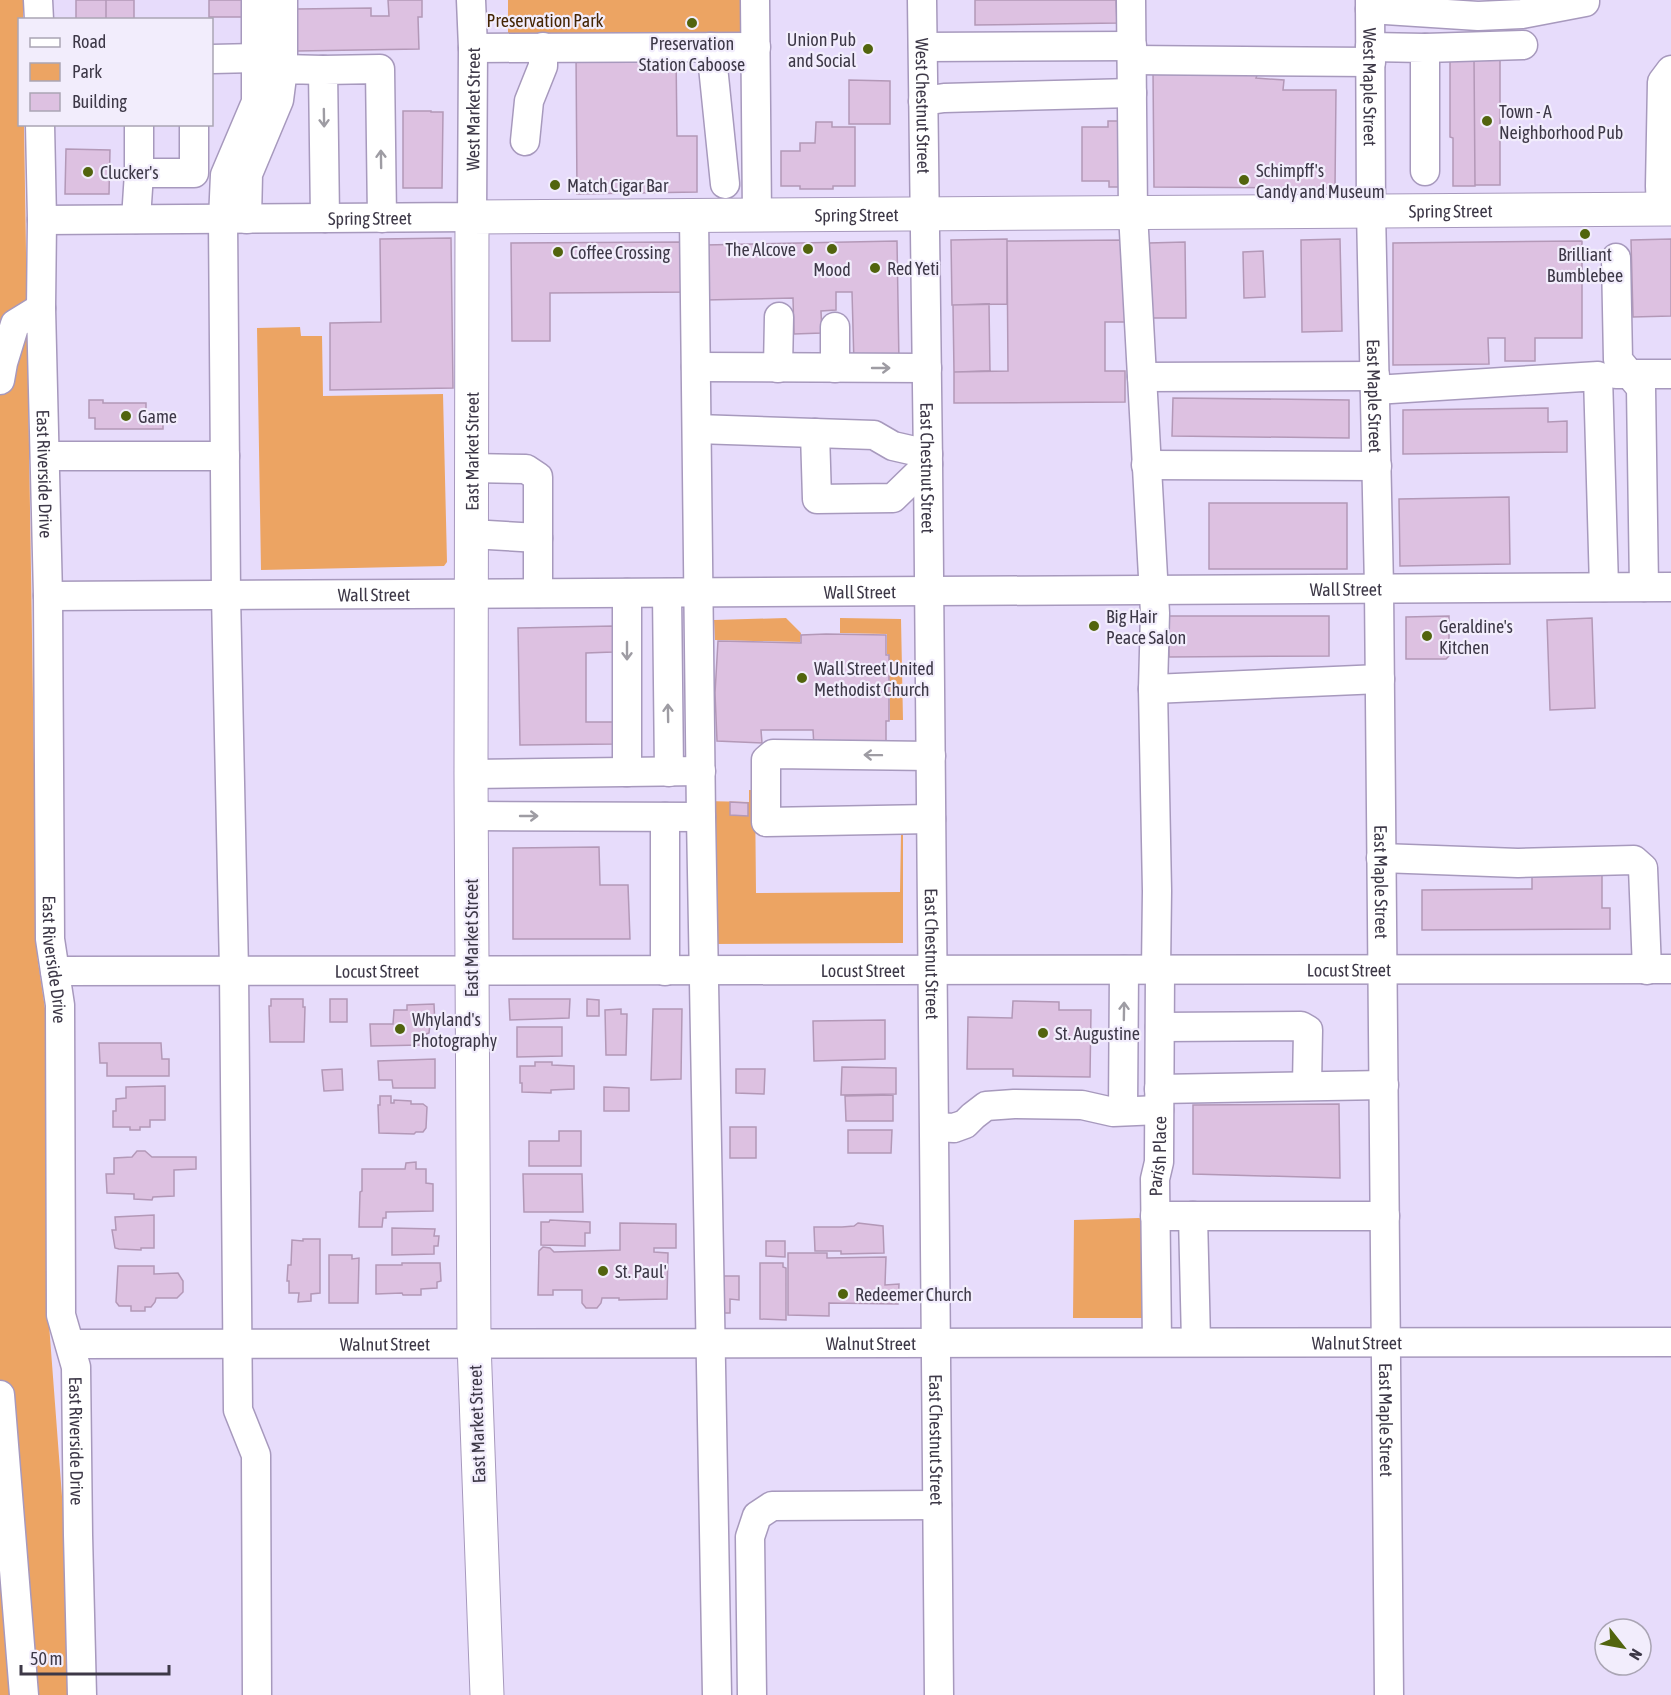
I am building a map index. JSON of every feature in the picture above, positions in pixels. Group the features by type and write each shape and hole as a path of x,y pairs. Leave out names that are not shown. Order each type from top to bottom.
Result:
{"main road":[{"name":"Spring Street","path":"472,217 1666,210"},
{"name":"East Market Street","path":"472,217 471,971 474,1343 487,1695"}],"street":[{"path":"38,0 39,18"},
{"path":"235,219 225,175 256,102 256,0"},
{"path":"257,1695 256,1455 238,1410 234,971 225,456 235,219 248,174 279,100 283,69 283,0"},
{"name":"West Market Street","path":"471,0 472,217"},
{"path":"755,0 757,216"},
{"name":"West Chestnut Street","path":"922,0 925,214"},
{"name":"Parish Place","path":"1131,0 1133,213 1155,613 1153,689 1160,1027 1159,1162 1155,1179 1157,1342"},
{"path":"1370,4 1478,16 1522,14 1585,2 1585,0"},
{"name":"West Maple Street","path":"1370,4 1371,211"},
{"path":"923,48 1371,55 1425,48 1522,45"},
{"path":"525,141 530,101 543,66 543,47"},
{"path":"711,47 725,184"},
{"path":"473,48 756,47"},
{"path":"1425,48 1425,171"},
{"path":"213,59 256,58"},
{"path":"283,69 380,69 382,218"},
{"path":"323,70 325,218"},
{"path":"1666,210 1660,186 1662,82 1671,70"},
{"path":"923,101 944,98 1132,93"},
{"name":"East Riverside Drive","path":"40,126 41,308 48,596 50,939 60,1005 61,1316 76,1367 82,1695"},
{"path":"136,219 139,126"},
{"path":"194,126 194,174"},
{"path":"139,173 225,175"},
{"name":"East Maple Street","path":"1371,211 1379,588 1389,1695"},
{"name":"East Chestnut Street","path":"925,214 939,1695"},
{"path":"694,216 701,817 717,1695"},
{"name":"Spring Street","path":"42,219 472,217"},
{"path":"1616,258 1618,360 1641,388 1658,587"},
{"path":"0,380 15,324 41,308"},
{"path":"778,368 779,317"},
{"path":"835,327 835,368"},
{"path":"696,368 927,368"},
{"path":"1142,377 1375,383 1629,373 1671,374"},
{"path":"1598,376 1604,587"},
{"path":"697,429 874,435 893,447 928,459 893,507"},
{"path":"815,433 817,499 893,507 928,517"},
{"path":"893,447 893,507"},
{"path":"45,456 225,456"},
{"path":"1146,465 1377,466"},
{"path":"471,468 526,469 538,477 538,593"},
{"path":"471,534 538,538"},
{"name":"Wall Street","path":"48,596 1658,587"},
{"path":"667,592 669,772"},
{"path":"627,593 627,772"},
{"path":"1153,689 1380,679"},
{"path":"931,756 773,754 766,760 766,822 931,819"},
{"path":"471,774 701,771"},
{"path":"471,816 701,817"},
{"path":"665,817 665,970"},
{"path":"1381,858 1518,863 1634,860 1643,868 1659,970"},
{"path":"1123,1111 1124,970"},
{"name":"Locust Street","path":"55,971 1659,970"},
{"path":"1160,1027 1301,1026 1308,1030 1307,1086"},
{"path":"935,1127 954,1128 965,1124 986,1106 1082,1105 1113,1112 1159,1099 1307,1086 1384,1085"},
{"path":"1155,1216 1385,1216"},
{"path":"1193,1216 1196,1342"},
{"name":"Walnut Street","path":"69,1344 1671,1342"},
{"path":"0,1395 24,1695"},
{"path":"752,1695 750,1537 757,1516 772,1506 938,1505"}],"green space":[{"path":"0,0 23,0 23,18 18,18 18,126 24,126 37,955 46,1015 49,1324 77,1695 0,1695"},
{"name":"Preservation Park","path":"508,0 741,0 742,35 508,41"},
{"path":"300,327 301,336 322,336 323,396 443,394 447,562 444,566 261,570 257,328"},
{"path":"786,618 801,633 800,642 715,640 714,620"},
{"path":"840,618 901,619 903,720 890,720 887,634 840,633"},
{"path":"749,790 755,790 756,893 900,892 901,834 903,831 903,943 710,944 705,801 749,802"},
{"path":"1139,1218 1150,1222 1152,1318 1073,1318 1074,1220"}],"building":[{"path":"76,0 106,0 106,18 76,18"},
{"path":"106,0 134,0 134,18 106,18"},
{"path":"209,0 243,0 244,17 209,17"},
{"path":"388,0 422,0 422,17 418,17 419,49 297,51 297,9 371,8 371,16 389,16"},
{"path":"975,0 1116,0 1117,23 975,25"},
{"path":"576,53 676,53 677,136 697,136 697,192 577,194"},
{"name":"Town - A Neighborhood Pub","path":"1500,55 1500,185 1475,185 1474,57"},
{"path":"1474,57 1475,186 1453,186 1453,138 1450,137 1450,58"},
{"path":"1259,70 1256,78 1284,80 1283,90 1336,90 1335,188 1154,187 1153,71"},
{"path":"849,80 890,81 890,124 849,124"},
{"path":"403,111 443,112 442,188 403,188"},
{"path":"1108,121 1123,121 1123,187 1109,187 1109,181 1082,181 1082,127 1108,127"},
{"path":"816,122 832,122 832,127 855,127 855,186 800,189 800,186 781,186 781,151 800,151 800,143 815,143"},
{"name":"Clucker's","path":"66,149 110,150 109,194 65,194"},
{"path":"451,238 453,388 330,390 330,323 381,322 380,239"},
{"path":"1007,239 1007,304 952,305 951,240"},
{"path":"1340,239 1342,331 1302,332 1301,240"},
{"path":"1671,239 1671,316 1633,317 1631,240"},
{"path":"1125,240 1126,322 1105,322 1105,371 1125,371 1125,402 954,403 954,372 1008,371 1007,241"},
{"path":"897,241 899,363 854,364 852,292 836,292 836,310 821,311 822,333 794,334 793,298 705,300 705,245"},
{"path":"1582,241 1582,338 1535,338 1535,361 1505,361 1505,338 1488,338 1489,364 1393,365 1393,243"},
{"path":"681,242 688,292 550,293 550,341 512,341 511,243"},
{"path":"1185,242 1186,318 1149,318 1149,243"},
{"path":"1263,251 1265,297 1244,298 1243,252"},
{"path":"989,304 990,371 954,372 953,305"},
{"path":"1173,398 1349,400 1349,438 1172,436"},
{"name":"Game","path":"89,400 103,400 103,403 146,403 146,414 163,414 163,429 95,429 95,418 89,418"},
{"path":"1548,408 1548,422 1567,421 1567,452 1403,454 1403,410"},
{"path":"1509,497 1510,564 1400,566 1399,499"},
{"path":"1209,503 1347,503 1347,569 1209,569"},
{"path":"1169,616 1329,616 1329,656 1169,657"},
{"name":"Geraldine's Kitchen","path":"1449,616 1449,656 1446,659 1406,659 1406,617"},
{"path":"1592,618 1595,708 1550,710 1547,620"},
{"path":"613,626 613,652 586,653 586,722 613,722 613,744 520,745 518,628"},
{"name":"Wall Street United Methodist Church","path":"801,635 886,635 886,655 889,655 889,721 886,721 886,742 814,747 813,730 761,730 762,743 717,741 715,693 718,641 801,643"},
{"path":"730,802 748,803 748,816 730,815"},
{"path":"599,847 600,885 628,885 630,939 513,939 513,848"},
{"path":"1532,872 1602,872 1602,908 1610,908 1610,929 1422,930 1422,890 1532,889"},
{"path":"271,999 303,999 303,1007 305,1007 304,1042 270,1042 269,1006 271,1006"},
{"path":"330,999 347,999 347,1022 330,1022"},
{"path":"509,999 570,999 569,1018 510,1020"},
{"path":"587,999 599,1000 599,1016 587,1016"},
{"path":"1013,1001 1059,1002 1059,1010 1091,1010 1090,1077 1013,1076 1013,1069 967,1069 968,1017 1012,1018"},
{"name":"Whyland's Photography","path":"434,1004 435,1024 430,1024 429,1033 426,1034 422,1045 371,1046 370,1024 393,1024 394,1010 407,1010 407,1005"},
{"path":"621,1009 621,1014 627,1014 626,1055 606,1055 605,1010"},
{"path":"653,1009 682,1009 681,1079 651,1080"},
{"path":"885,1020 885,1059 814,1061 813,1021"},
{"path":"517,1027 562,1027 562,1056 517,1057"},
{"path":"99,1043 161,1043 162,1059 169,1059 169,1076 107,1076 107,1063 100,1063"},
{"path":"435,1059 435,1088 393,1088 392,1080 379,1080 378,1061"},
{"path":"535,1062 574,1066 574,1089 551,1090 551,1093 522,1092 520,1066 535,1066"},
{"path":"842,1067 896,1068 896,1094 841,1095"},
{"path":"342,1069 343,1090 324,1091 322,1070"},
{"path":"736,1069 765,1069 764,1094 736,1093"},
{"path":"165,1086 165,1120 150,1120 150,1127 140,1127 140,1130 130,1130 130,1127 113,1127 116,1099 126,1098 126,1087"},
{"path":"604,1087 629,1088 629,1111 604,1111"},
{"path":"893,1095 893,1121 846,1121 845,1096"},
{"path":"380,1096 391,1096 391,1103 394,1103 394,1100 411,1101 411,1104 423,1104 427,1107 426,1128 423,1132 379,1133"},
{"path":"1339,1104 1340,1178 1193,1174 1193,1105"},
{"path":"730,1127 756,1127 756,1158 730,1158"},
{"path":"848,1130 892,1130 891,1153 848,1153"},
{"path":"559,1131 581,1131 581,1166 529,1166 529,1141 559,1141"},
{"path":"137,1151 145,1151 152,1157 196,1157 196,1169 174,1170 174,1196 153,1197 152,1200 134,1199 134,1194 107,1193 106,1174 114,1174 114,1158 132,1157"},
{"path":"416,1162 416,1169 426,1169 426,1183 433,1184 433,1211 386,1212 382,1227 359,1227 362,1169 405,1169 406,1163"},
{"path":"523,1174 582,1174 583,1212 524,1212"},
{"path":"154,1215 154,1248 141,1248 141,1250 115,1248 112,1230 116,1230 115,1217"},
{"path":"550,1220 590,1222 590,1233 585,1233 585,1246 541,1245 541,1222"},
{"name":"St. Paul'","path":"620,1223 676,1224 676,1248 654,1248 654,1252 668,1253 667,1299 602,1298 597,1308 586,1308 582,1303 582,1290 553,1290 553,1295 538,1295 539,1251 543,1247 550,1248 554,1252 620,1250"},
{"path":"858,1223 883,1226 884,1253 841,1254 841,1251 815,1251 814,1227 854,1226"},
{"path":"392,1228 435,1229 434,1236 439,1236 438,1246 434,1246 434,1254 392,1255"},
{"path":"303,1239 320,1239 320,1293 311,1294 311,1301 298,1302 299,1293 289,1293 288,1265 291,1265 292,1240 303,1241"},
{"path":"766,1241 785,1241 785,1257 766,1256"},
{"name":"Redeemer Church","path":"788,1253 827,1253 827,1258 886,1257 885,1285 899,1284 898,1304 829,1303 829,1316 788,1315"},
{"path":"329,1255 352,1255 352,1259 359,1258 358,1303 329,1303"},
{"path":"402,1263 440,1263 441,1281 437,1282 437,1288 421,1289 421,1295 376,1294 376,1265 402,1265"},
{"path":"760,1263 783,1263 783,1267 786,1268 786,1320 760,1319"},
{"path":"118,1266 154,1266 154,1274 178,1273 183,1281 183,1292 177,1298 156,1298 151,1307 145,1307 145,1311 131,1311 131,1306 119,1306 116,1302"},
{"path":"716,1276 739,1276 739,1300 730,1299 730,1313 716,1313"}],"place":[{"name":"Preservation Station Caboose","path":"692,23"},
{"name":"Union Pub and Social","path":"868,49"},
{"name":"Town - A Neighborhood Pub","path":"1487,121"},
{"name":"Clucker's","path":"88,172"},
{"name":"Schimpff's Candy and Museum","path":"1244,180"},
{"name":"Match Cigar Bar","path":"555,185"},
{"name":"Brilliant Bumblebee","path":"1585,234"},
{"name":"The Alcove","path":"808,249"},
{"name":"Mood","path":"832,249"},
{"name":"Coffee Crossing","path":"558,252"},
{"name":"Red Yeti","path":"875,268"},
{"name":"Game","path":"126,416"},
{"name":"Big Hair Peace Salon","path":"1094,626"},
{"name":"Geraldine's Kitchen","path":"1427,636"},
{"name":"Wall Street United Methodist Church","path":"802,678"},
{"name":"Whyland's Photography","path":"400,1029"},
{"name":"St. Augustine","path":"1043,1033"},
{"name":"St. Paul'","path":"603,1271"},
{"name":"Redeemer Church","path":"843,1294"}]}
